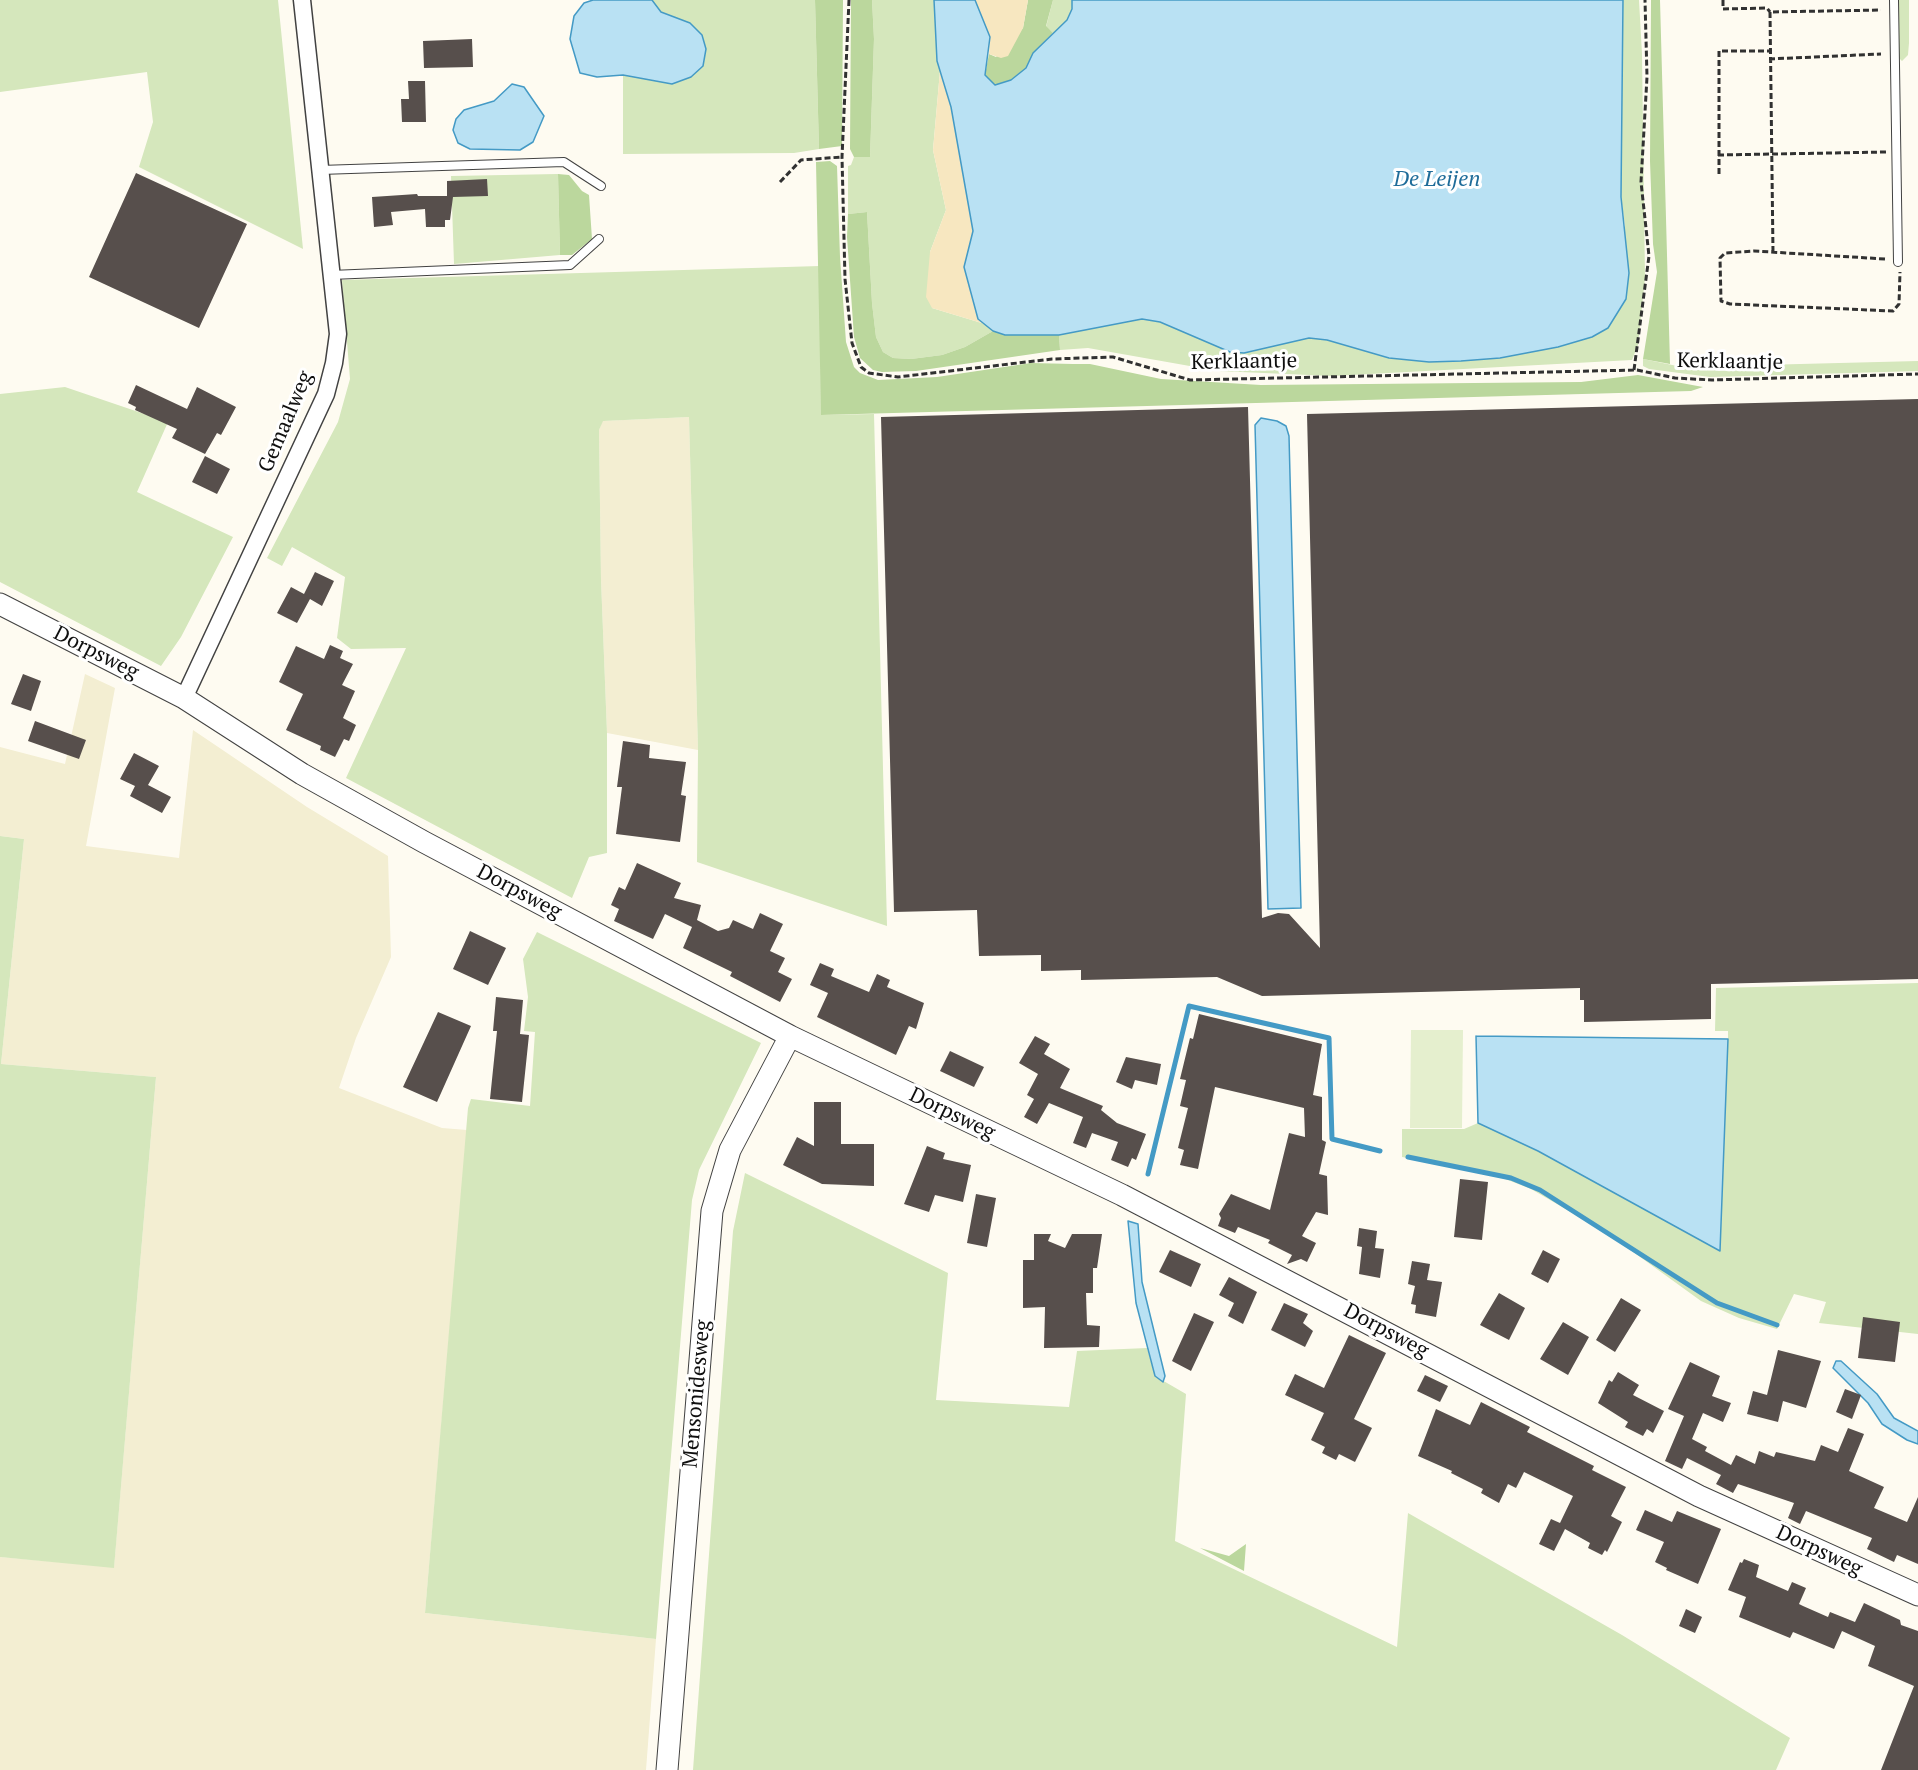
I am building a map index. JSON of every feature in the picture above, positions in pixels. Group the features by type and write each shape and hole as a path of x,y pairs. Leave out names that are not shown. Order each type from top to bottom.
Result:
{"street":[{"name":"Gemaalweg","path":"184,698 327,394 338,334 302,0"},
{"name":"Dorpsweg","path":"0,604 184,698 302,774 363,808 790,1035 1122,1195 1700,1496 1918,1595"},
{"name":"Mensonidesweg","path":"668,1770 712,1210 730,1150 790,1035"}],"lane":[{"path":"1894,0 1898,261"},
{"path":"320,170 564,162 601,186"},
{"path":"332,275 570,265 599,239"}],"path":[{"name":"Kerklaantje","path":"849,0 842,157 849,333 861,367 878,376 898,377 1052,359 1113,357 1190,380 1634,370 1675,378 1712,380 1918,374"},
{"path":"1634,370 1649,256 1641,182 1647,76 1645,0"},
{"path":"1723,0 1723,9 1767,8 1770,12 1773,252"},
{"path":"1770,12 1894,10"},
{"path":"1719,174 1719,51 1770,51"},
{"path":"1769,59 1895,54"},
{"path":"1718,155 1896,152"},
{"path":"780,182 801,160 842,157"},
{"path":"1732,251 1773,252 1898,261 1899,304 1893,311 1730,304 1722,301 1721,255 1732,251"}],"shaded area":[{"path":"689,417 698,750 607,733 601,580 599,430 602,421"},
{"path":"85,674 115,688 86,846 179,858 193,730 307,807 388,856 391,957 356,1038 339,1088 442,1128 467,1130 425,1613 656,1639 646,1770 0,1770 0,1557 114,1567 156,1077 1,1064 24,839 0,836 0,747 65,764"}],"green space":[{"path":"0,0 278,0 303,249 139,167 153,122 147,72 0,92"},
{"path":"652,0 815,0 819,149 794,153 623,154 623,75 672,84 691,77 703,66 706,49 690,23 661,12"},
{"path":"815,0 843,0 842,146 819,149"},
{"path":"851,0 872,0 874,39 870,157 854,157 850,149"},
{"path":"872,0 934,0 937,61 940,71 933,150 946,210 930,252 932,308 985,324 993,331 965,347 942,355 911,359 893,358 883,352 876,337 872,303 867,212 848,214 848,166 851,165 854,157 870,157 874,39"},
{"path":"1028,0 1053,0 1046,26 1053,33 1033,53 1026,68 1011,80 995,85 985,75 989,54 996,57 1023,28"},
{"path":"1053,0 1072,0 1072,9 1067,20 1053,33 1046,27"},
{"path":"1623,0 1639,0 1642,54 1645,278 1638,345 1632,360 1332,376 1218,371 1088,348 1060,350 1059,335 1142,319 1160,322 1230,352 1244,353 1309,338 1327,340 1389,358 1429,362 1500,358 1558,347 1592,337 1625,226 1621,197"},
{"path":"1651,0 1660,0 1670,364 1643,359 1657,272 1653,244 1650,161"},
{"path":"1898,0 1909,0 1908,55 1902,61 1899,58"},
{"path":"830,161 837,166 846,342 854,367 860,373 878,380 937,377 1031,363 1090,364 1161,379 1261,385 1581,382 1638,375 1703,387 1691,391 821,415 816,162"},
{"path":"558,174 560,255 454,264 451,176"},
{"path":"558,174 569,175 582,191 589,195 592,239 572,255 560,255"},
{"path":"867,212 872,303 876,337 883,352 893,358 911,359 942,355 965,347 993,331 1005,335 1059,335 1060,350 916,371 873,370 860,358 854,337 847,237 848,214"},
{"path":"820,266 821,415 874,414 887,926 697,862 698,750 689,417 603,421 599,430 601,580 607,733 607,853 589,857 572,898 346,778 406,648 351,649 337,638 345,577 292,547 282,566 267,558 338,422 350,379 342,280"},
{"path":"1643,359 1682,367 1918,361 1918,371 1710,377 1649,369 1643,366"},
{"path":"65,387 168,422 137,492 233,537 181,637 161,666 0,582 0,394"},
{"path":"0,836 24,839 1,1064 156,1077 114,1568 0,1557"},
{"path":"537,932 761,1043 699,1170 692,1200 656,1639 425,1613 468,1108 471,1099 530,1106 535,1032 524,1031 528,997 523,959"},
{"path":"1918,983 1918,1334 1819,1323 1826,1302 1794,1294 1777,1329 1739,1318 1701,1301 1607,1233 1531,1189 1490,1173 1402,1157 1402,1129 1464,1129 1478,1123 1538,1151 1720,1251 1728,1031 1715,1031 1716,988"},
{"path":"1411,1030 1463,1030 1462,1128 1410,1128"},
{"path":"745,1173 948,1273 936,1400 1069,1407 1077,1351 1147,1348 1155,1376 1186,1394 1175,1541 1397,1647 1408,1513 1622,1635 1790,1738 1776,1770 693,1770 733,1231"},
{"path":"1246,1544 1244,1571 1200,1548 1229,1556"}],"sand":[{"path":"975,0 1028,0 1023,28 1008,56 1001,58 989,54 990,37"},
{"path":"940,71 951,107 973,231 964,267 978,319 985,324 932,308 926,297 930,252 946,210 933,150"}],"water":[{"path":"593,0 652,0 661,12 690,23 702,35 706,49 703,66 691,77 672,84 623,75 597,77 580,73 570,39 574,16 584,3"},
{"name":"De Leijen","path":"934,0 975,0 990,37 985,75 995,85 1011,80 1026,68 1033,53 1067,20 1072,9 1072,0 1623,0 1621,197 1629,273 1626,299 1608,328 1592,337 1558,347 1500,358 1461,361 1429,362 1389,358 1327,340 1309,338 1244,353 1230,352 1160,322 1142,319 1059,335 1005,335 993,331 978,319 964,267 973,231 951,107 937,61"},
{"path":"512,84 524,87 544,116 533,142 520,150 470,149 458,143 453,130 456,119 464,110 494,101"},
{"path":"1261,418 1277,421 1286,426 1289,436 1301,908 1268,909 1255,425"},
{"path":"1476,1036 1728,1039 1720,1251 1538,1151 1478,1123"},
{"path":"1128,1221 1138,1224 1142,1282 1165,1376 1163,1382 1155,1376 1136,1303"},
{"path":"1836,1361 1841,1361 1877,1394 1894,1418 1918,1431 1918,1444 1907,1440 1882,1424 1868,1403 1833,1368"}],"building":[{"path":"472,39 473,67 424,68 423,41"},
{"path":"408,81 425,81 426,122 402,122 401,99 409,99"},
{"path":"136,173 247,224 199,328 89,277"},
{"path":"487,179 488,196 453,197 450,220 445,220 445,227 426,227 425,209 391,212 393,225 374,227 372,197 417,194 418,196 447,196 447,181"},
{"path":"136,385 187,409 197,387 236,407 221,435 217,433 205,454 172,438 177,429 135,410 136,407 128,403"},
{"path":"1918,399 1918,979 1711,984 1711,1019 1584,1022 1584,1000 1580,1000 1580,988 1262,996 1217,977 1081,980 1081,970 1041,971 1041,955 979,956 977,910 894,912 881,417 1248,407 1262,918 1278,913 1289,914 1320,948 1307,414"},
{"path":"205,456 230,469 217,494 192,482"},
{"path":"315,572 334,581 322,606 310,599 297,623 277,613 291,587 304,594"},
{"path":"330,645 343,651 340,658 353,664 342,685 355,691 343,718 356,725 349,741 344,739 335,757 320,750 321,746 286,730 303,694 279,682 296,646 324,659"},
{"path":"23,674 41,681 31,711 11,704"},
{"path":"35,721 86,740 79,759 28,741"},
{"path":"623,741 650,745 649,758 686,762 681,795 686,796 680,842 616,834 622,787 617,787"},
{"path":"134,753 159,766 148,785 171,797 162,813 130,796 135,786 120,779"},
{"path":"637,863 681,883 674,898 701,905 697,920 718,931 729,928 733,920 753,929 760,913 783,924 770,951 785,958 778,972 792,979 780,1002 730,976 732,972 683,948 692,927 665,914 653,939 614,921 619,909 611,905 619,887 625,890"},
{"path":"470,931 506,948 488,985 453,969"},
{"path":"820,963 834,969 831,976 869,992 877,974 890,980 887,987 924,1003 916,1029 909,1026 896,1055 817,1017 828,993 810,985"},
{"path":"496,997 523,1000 520,1034 529,1035 522,1102 490,1099 497,1031 493,1031"},
{"path":"438,1012 471,1026 437,1102 403,1087"},
{"path":"1199,1014 1322,1044 1313,1095 1322,1097 1322,1140 1326,1142 1319,1174 1327,1176 1328,1215 1316,1212 1302,1236 1316,1243 1307,1262 1301,1259 1287,1264 1292,1255 1268,1243 1270,1240 1238,1227 1235,1233 1218,1226 1221,1218 1219,1214 1231,1194 1270,1210 1289,1133 1305,1137 1304,1108 1215,1087 1198,1169 1180,1165 1184,1150 1178,1148 1188,1108 1180,1106 1186,1080 1180,1079 1190,1038 1193,1039"},
{"path":"1035,1036 1050,1044 1044,1054 1070,1069 1060,1088 1103,1106 1101,1110 1117,1123 1146,1134 1136,1160 1132,1158 1128,1167 1111,1160 1118,1142 1092,1133 1086,1148 1073,1143 1083,1117 1049,1103 1037,1124 1024,1117 1034,1099 1027,1095 1038,1074 1019,1063"},
{"path":"950,1051 984,1067 974,1087 940,1071"},
{"path":"1126,1057 1161,1064 1157,1085 1135,1080 1132,1089 1116,1082"},
{"path":"814,1102 841,1102 841,1144 874,1144 874,1186 822,1184 783,1165 797,1137 814,1146"},
{"path":"927,1146 945,1153 943,1159 971,1165 963,1202 935,1195 929,1212 904,1204"},
{"path":"1460,1179 1488,1182 1482,1240 1454,1237"},
{"path":"976,1194 996,1198 987,1247 967,1243"},
{"path":"1359,1228 1377,1231 1375,1248 1384,1249 1380,1278 1359,1274 1362,1247 1357,1246"},
{"path":"1034,1234 1051,1234 1048,1241 1065,1248 1072,1234 1102,1234 1097,1268 1093,1268 1093,1293 1086,1293 1087,1325 1100,1326 1099,1347 1044,1348 1045,1307 1023,1308 1023,1260 1034,1260"},
{"path":"1170,1250 1201,1264 1191,1287 1159,1272"},
{"path":"1543,1250 1560,1259 1548,1283 1531,1274"},
{"path":"1412,1261 1430,1264 1427,1280 1442,1282 1436,1317 1415,1313 1416,1305 1411,1304 1415,1286 1408,1284"},
{"path":"1229,1277 1257,1292 1243,1324 1228,1316 1234,1303 1219,1295"},
{"path":"1499,1293 1525,1308 1509,1340 1480,1325"},
{"path":"1621,1298 1641,1310 1615,1352 1596,1340"},
{"path":"1284,1303 1308,1314 1303,1323 1313,1331 1305,1347 1271,1330"},
{"path":"1194,1313 1214,1322 1191,1371 1172,1361"},
{"path":"1863,1317 1900,1322 1895,1362 1858,1358"},
{"path":"1563,1322 1589,1337 1568,1375 1540,1359"},
{"path":"1349,1335 1386,1353 1354,1419 1372,1428 1355,1462 1339,1454 1336,1460 1322,1453 1325,1447 1311,1440 1324,1413 1285,1395 1295,1374 1324,1388"},
{"path":"1778,1350 1821,1361 1806,1408 1783,1401 1778,1422 1747,1414 1753,1391 1767,1395"},
{"path":"1690,1362 1720,1376 1712,1396 1731,1403 1723,1422 1703,1413 1692,1439 1707,1447 1705,1451 1731,1465 1736,1455 1755,1464 1759,1451 1774,1457 1776,1452 1815,1461 1821,1445 1838,1452 1848,1428 1864,1434 1849,1471 1884,1487 1874,1508 1907,1522 1918,1497 1918,1564 1897,1555 1894,1562 1867,1549 1872,1538 1806,1511 1800,1524 1788,1518 1794,1503 1738,1484 1733,1493 1716,1484 1721,1475 1687,1458 1682,1469 1665,1461 1684,1416 1668,1409"},
{"path":"1618,1372 1639,1385 1633,1395 1664,1411 1653,1433 1647,1429 1643,1436 1625,1427 1628,1422 1598,1403 1609,1380 1612,1382"},
{"path":"1425,1375 1448,1386 1440,1402 1417,1391"},
{"path":"1845,1389 1861,1395 1852,1419 1836,1412"},
{"path":"1481,1402 1530,1427 1527,1432 1594,1466 1592,1470 1626,1487 1611,1516 1622,1522 1607,1552 1605,1550 1602,1555 1588,1548 1590,1543 1565,1529 1554,1551 1539,1544 1551,1519 1560,1523 1573,1496 1524,1472 1516,1488 1508,1484 1499,1503 1481,1493 1483,1489 1451,1473 1452,1471 1418,1456 1436,1409 1470,1425"},
{"path":"1645,1510 1672,1522 1677,1511 1721,1529 1698,1584 1666,1570 1667,1568 1655,1562 1664,1542 1636,1530"},
{"path":"1744,1559 1759,1565 1756,1577 1788,1591 1792,1582 1806,1588 1799,1604 1828,1617 1830,1612 1855,1622 1864,1603 1900,1620 1901,1625 1918,1631 1918,1770 1881,1770 1914,1686 1868,1666 1875,1646 1842,1631 1834,1649 1793,1632 1790,1638 1739,1617 1746,1597 1728,1590 1740,1562 1742,1563"},
{"path":"1686,1609 1702,1617 1695,1633 1679,1626"}],"waterway":[{"path":"1148,1174 1189,1006 1329,1038 1332,1139 1380,1151"},
{"path":"1408,1157 1511,1178 1540,1190 1717,1303 1777,1325"}]}
